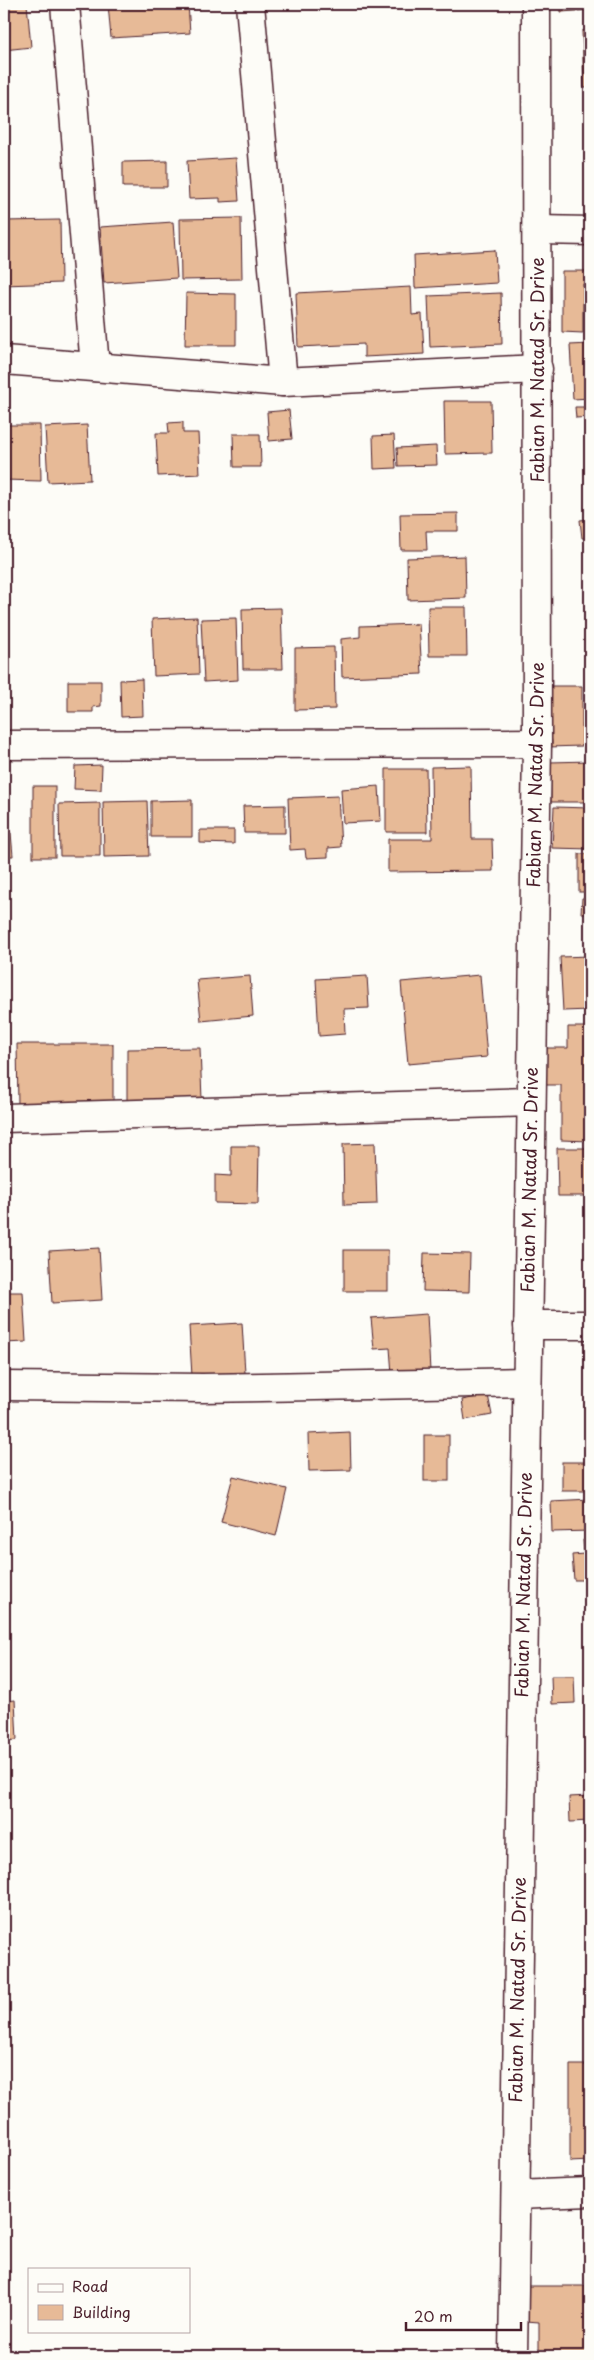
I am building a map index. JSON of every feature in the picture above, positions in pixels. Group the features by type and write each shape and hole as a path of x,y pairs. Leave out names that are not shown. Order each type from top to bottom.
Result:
{"street":[{"path":"65,4 95,367"},
{"path":"250,4 283,382"},
{"name":"Fabian M. Natad Sr. Drive","path":"513,2356 537,743 538,230 536,4"},
{"path":"538,230 590,231"},
{"path":"4,360 283,382 538,368"},
{"path":"4,745 537,743"},
{"path":"4,1118 532,1102"},
{"path":"528,1325 590,1325"},
{"path":"4,1386 203,1388 527,1382"},
{"path":"516,2195 590,2192"}],"building":[{"path":"4,4 27,4 31,47 4,50"},
{"path":"108,4 188,4 190,33 111,38"},
{"path":"561,4 590,4 590,10 561,12"},
{"path":"590,30 590,88 584,88 582,31"},
{"path":"236,158 239,201 220,202 220,198 189,199 187,161"},
{"path":"167,161 167,187 123,187 123,162"},
{"path":"241,218 242,279 181,280 180,219"},
{"path":"60,220 61,283 4,285 4,221"},
{"path":"173,222 177,278 104,283 100,227"},
{"path":"495,250 497,283 415,288 414,255"},
{"path":"562,271 590,271 590,284 583,284 583,333 562,332"},
{"path":"411,287 412,315 422,314 424,354 364,357 364,344 298,347 296,293"},
{"path":"186,293 236,294 236,345 185,345"},
{"path":"501,293 502,344 430,347 428,296"},
{"path":"590,344 590,398 573,399 570,345"},
{"path":"444,401 491,401 492,453 445,454"},
{"path":"575,407 590,407 590,417 576,418"},
{"path":"289,410 292,439 269,441 267,412"},
{"path":"183,422 183,433 198,433 200,474 158,476 156,433 169,433 168,423"},
{"path":"4,425 40,425 41,481 4,480"},
{"path":"87,425 90,480 48,482 45,427"},
{"path":"233,434 260,434 261,467 234,467"},
{"path":"394,435 396,468 374,469 373,436"},
{"path":"436,446 437,465 398,466 397,448"},
{"path":"458,513 458,531 426,531 427,550 401,550 400,514"},
{"path":"590,519 590,538 582,538 580,520"},
{"path":"465,556 466,598 408,600 407,558"},
{"path":"428,607 466,607 467,656 429,656"},
{"path":"281,608 283,669 243,669 242,609"},
{"path":"197,617 199,674 154,676 152,619"},
{"path":"236,618 238,680 204,682 201,619"},
{"path":"419,624 422,674 342,677 341,639 360,637 360,626"},
{"path":"334,647 335,709 295,710 295,648"},
{"path":"586,668 590,668 590,725 586,725"},
{"path":"142,679 143,716 121,717 120,680"},
{"path":"68,681 101,681 101,706 93,707 93,712 68,712"},
{"path":"548,686 582,686 582,746 548,747"},
{"path":"590,761 590,802 551,802 550,762"},
{"path":"102,765 101,790 74,789 75,766"},
{"path":"471,766 472,839 492,839 493,871 388,872 388,839 432,839 431,767"},
{"path":"386,769 426,769 427,832 386,832"},
{"path":"33,786 55,786 55,857 33,857"},
{"path":"379,786 381,821 343,823 341,789"},
{"path":"338,796 341,847 328,848 328,857 306,858 305,849 290,850 288,798"},
{"path":"8,800 9,830 4,830 4,801"},
{"path":"192,800 192,837 151,837 151,801"},
{"path":"147,801 149,856 104,857 103,802"},
{"path":"100,803 100,856 60,856 59,804"},
{"path":"285,805 285,833 244,833 243,806"},
{"path":"554,807 590,808 590,849 552,848"},
{"path":"200,830 234,830 234,844 200,843"},
{"path":"11,833 13,856 4,856 4,834"},
{"path":"579,854 590,854 590,892 579,892"},
{"path":"582,898 590,898 590,913 581,913"},
{"path":"590,956 590,1010 563,1011 560,957"},
{"path":"480,975 487,1057 408,1064 401,982"},
{"path":"250,976 253,1016 201,1021 197,980"},
{"path":"367,976 369,1008 344,1009 345,1034 319,1036 316,979"},
{"path":"568,1027 590,1027 590,1141 561,1140 561,1085 541,1085 542,1048 568,1048"},
{"path":"17,1044 113,1044 113,1104 18,1105"},
{"path":"200,1048 202,1100 127,1102 127,1049"},
{"path":"375,1143 377,1204 344,1205 343,1144"},
{"path":"231,1146 259,1146 258,1204 215,1203 215,1175 231,1176"},
{"path":"557,1148 590,1148 590,1196 558,1196"},
{"path":"4,1236 6,1236 5,1284 4,1284"},
{"path":"99,1248 102,1300 52,1303 49,1251"},
{"path":"344,1250 388,1250 388,1291 344,1291"},
{"path":"424,1253 470,1254 469,1292 423,1291"},
{"path":"4,1292 23,1292 26,1342 4,1343"},
{"path":"427,1314 430,1371 392,1374 390,1348 374,1349 371,1318"},
{"path":"242,1323 245,1373 192,1376 189,1326"},
{"path":"488,1395 492,1415 465,1420 462,1400"},
{"path":"350,1432 351,1470 309,1471 308,1434"},
{"path":"424,1435 449,1435 449,1481 424,1481"},
{"path":"562,1462 590,1462 590,1491 562,1491"},
{"path":"233,1476 287,1489 276,1536 221,1522"},
{"path":"590,1499 590,1531 552,1532 551,1501"},
{"path":"583,1540 590,1540 590,1595 586,1596 585,1580 574,1580 572,1555 584,1554"},
{"path":"551,1676 574,1676 575,1703 552,1704"},
{"path":"15,1700 17,1740 4,1741 4,1701"},
{"path":"590,1796 590,1821 570,1822 569,1797"},
{"path":"570,2065 590,2065 590,2161 570,2162"},
{"path":"526,2286 590,2286 590,2356 539,2356 539,2322 526,2321"}]}
